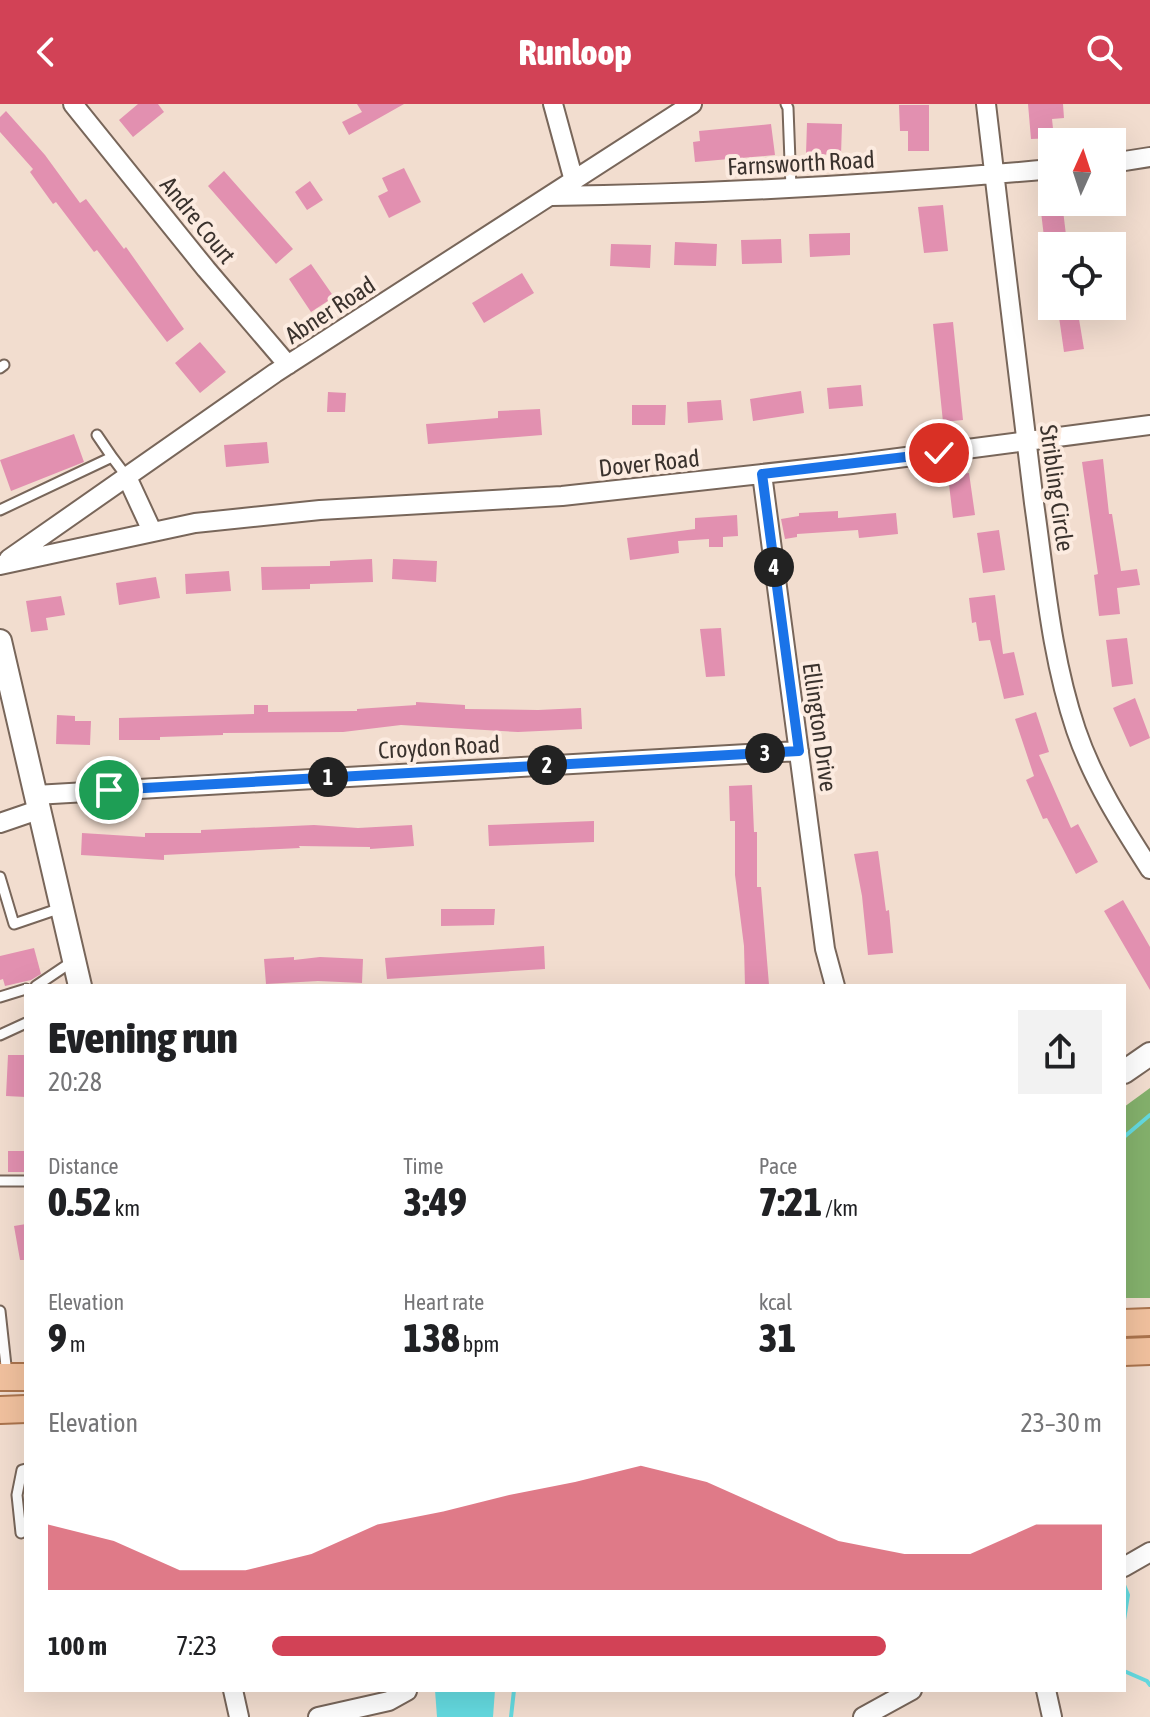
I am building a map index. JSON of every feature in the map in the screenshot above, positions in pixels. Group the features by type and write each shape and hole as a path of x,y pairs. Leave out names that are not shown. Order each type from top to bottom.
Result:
{"main road":[{"path":"1126,1323 1150,1322"},
{"path":"1126,1352 1150,1351"},
{"path":"0,1410 24,1409"}],"street":[{"name":"Andre Court","path":"73,104 288,365"},
{"path":"553,104 574,181"},
{"name":"Abner Road","path":"0,565 288,365 692,104"},
{"name":"Stribling Circle","path":"986,104 1026,442 1062,687 1094,775 1116,817 1148,862"},
{"path":"1126,161 1150,157"},
{"name":"Farnsworth Road","path":"552,196 661,195 1038,170"},
{"name":"Dover Road","path":"0,565 195,523 320,510 562,496 1150,425"},
{"name":"Ellington Drive","path":"762,474 825,949 834,984"},
{"path":"127,477 152,531"},
{"path":"0,641 80,984"},
{"name":"Croydon Road","path":"0,823 36,803 799,751"},
{"path":"1126,1071 1150,1054"},
{"path":"1126,1566 1150,1552"},
{"path":"233,1692 239,1717"},
{"path":"318,1717 389,1701 405,1692"},
{"path":"863,1717 908,1692"},
{"path":"1046,1692 1052,1717"}],"lane":[{"path":"786,104 791,188"},
{"path":"97,435 127,477"},
{"path":"0,510 112,457"},
{"path":"0,877 14,924 61,908"},
{"path":"39,984 74,961"},
{"path":"0,997 24,990"},
{"path":"0,1035 24,1024"},
{"path":"0,1181 24,1181"},
{"path":"0,1311 1,1339 11,1377"},
{"path":"21,1533 17,1495 24,1470"}],"green space":[{"path":"1150,1088 1150,1298 1126,1298 1126,1106"}],"water":[{"path":"435,1692 495,1692 493,1717 437,1717"}],"building":[{"path":"138,104 158,104 164,112 133,137 119,120"},
{"path":"357,104 404,104 349,135 342,122 362,112"},
{"path":"1028,104 1063,104 1064,118 1052,119 1053,128 1038,128 1038,139 1031,139"},
{"path":"899,105 929,105 929,151 908,151 908,131 900,131"},
{"path":"6,111 45,155 80,203 86,199 124,249 126,247 184,329 167,342 97,250 94,252 56,202 53,204 30,172 33,169 0,132 0,117"},
{"path":"807,123 842,124 841,155 806,154"},
{"path":"771,124 775,155 695,162 693,142 700,141 699,131"},
{"path":"404,168 421,202 389,218 378,196 388,191 382,178"},
{"path":"224,171 293,249 276,264 208,186"},
{"path":"310,181 323,200 307,210 295,192"},
{"path":"943,205 948,251 924,253 918,207"},
{"path":"1042,216 1064,216 1066,232 1043,232"},
{"path":"850,233 850,255 810,257 809,234"},
{"path":"781,239 782,263 742,264 741,240"},
{"path":"675,242 717,244 716,266 674,265"},
{"path":"611,244 651,245 650,268 610,266"},
{"path":"311,264 334,297 311,312 289,279"},
{"path":"522,273 534,293 484,323 472,303"},
{"path":"1059,320 1079,320 1084,349 1064,352"},
{"path":"953,322 963,420 943,422 933,324"},
{"path":"200,342 226,372 200,393 175,363"},
{"path":"861,385 863,406 829,409 827,388"},
{"path":"801,391 804,413 753,421 750,399"},
{"path":"328,392 346,393 345,412 327,412"},
{"path":"721,400 723,420 688,423 687,402"},
{"path":"632,405 666,405 665,425 632,425"},
{"path":"540,409 542,435 428,444 426,424 498,418 498,411"},
{"path":"74,434 84,462 11,491 0,460"},
{"path":"267,442 269,463 226,467 224,445"},
{"path":"1103,459 1109,514 1112,514 1121,571 1137,569 1140,585 1117,588 1120,614 1099,616 1094,575 1098,574 1082,462"},
{"path":"969,473 975,515 953,518 948,476"},
{"path":"838,511 838,518 896,513 898,534 859,538 858,530 797,534 797,537 785,539 781,519 799,516 799,513"},
{"path":"737,515 738,536 723,537 723,547 709,547 709,539 678,541 679,553 630,560 627,538 695,529 695,518"},
{"path":"999,530 1005,570 983,573 977,533"},
{"path":"372,559 373,582 310,584 310,589 262,590 261,567 330,566 330,561"},
{"path":"393,559 437,561 436,582 392,579"},
{"path":"229,571 231,591 186,594 185,574"},
{"path":"156,577 160,598 119,605 116,583"},
{"path":"995,595 1003,654 1014,652 1024,695 1004,699 990,640 979,641 976,622 972,623 969,598"},
{"path":"61,596 65,615 46,618 48,630 31,632 26,601"},
{"path":"721,628 725,676 706,677 700,629"},
{"path":"1127,638 1133,684 1112,687 1106,640"},
{"path":"1135,698 1150,738 1130,747 1113,708"},
{"path":"416,702 465,705 465,709 581,708 582,729 518,732 401,725 343,732 223,733 160,737 160,740 119,740 119,718 254,714 254,705 268,705 268,712 357,711 416,705"},
{"path":"1036,712 1049,752 1039,755 1071,828 1078,824 1098,862 1076,874 1047,818 1043,819 1026,780 1034,776 1015,719"},
{"path":"57,715 75,716 75,721 91,721 90,745 56,744"},
{"path":"752,785 754,832 757,832 757,887 761,887 769,984 745,984 744,946 735,875 735,821 730,821 729,786"},
{"path":"594,821 594,842 489,846 488,825"},
{"path":"314,825 358,828 412,825 414,846 370,849 299,846 164,855 164,860 81,855 82,833 145,837 145,833 201,833 201,830"},
{"path":"878,851 893,953 868,955 854,854"},
{"path":"1123,900 1150,947 1150,990 1104,911"},
{"path":"441,909 495,909 494,925 441,926"},
{"path":"544,946 545,969 387,979 385,958"},
{"path":"34,948 41,974 31,980 5,986 3,979 0,980 0,956"},
{"path":"294,957 294,960 320,957 363,959 362,983 318,981 266,984 264,959"},
{"path":"8,1055 24,1055 24,1097 6,1096"},
{"path":"8,1151 24,1151 24,1172 8,1172"},
{"path":"24,1224 24,1260 20,1260 14,1226"}],"waterway":[{"path":"1126,1135 1150,1115"},
{"path":"1126,1590 1126,1608"},
{"path":"1126,1672 1150,1685"},
{"path":"511,1717 514,1692"}],"route":[{"path":"109,790 799,751 762,474 939,453"}]}
